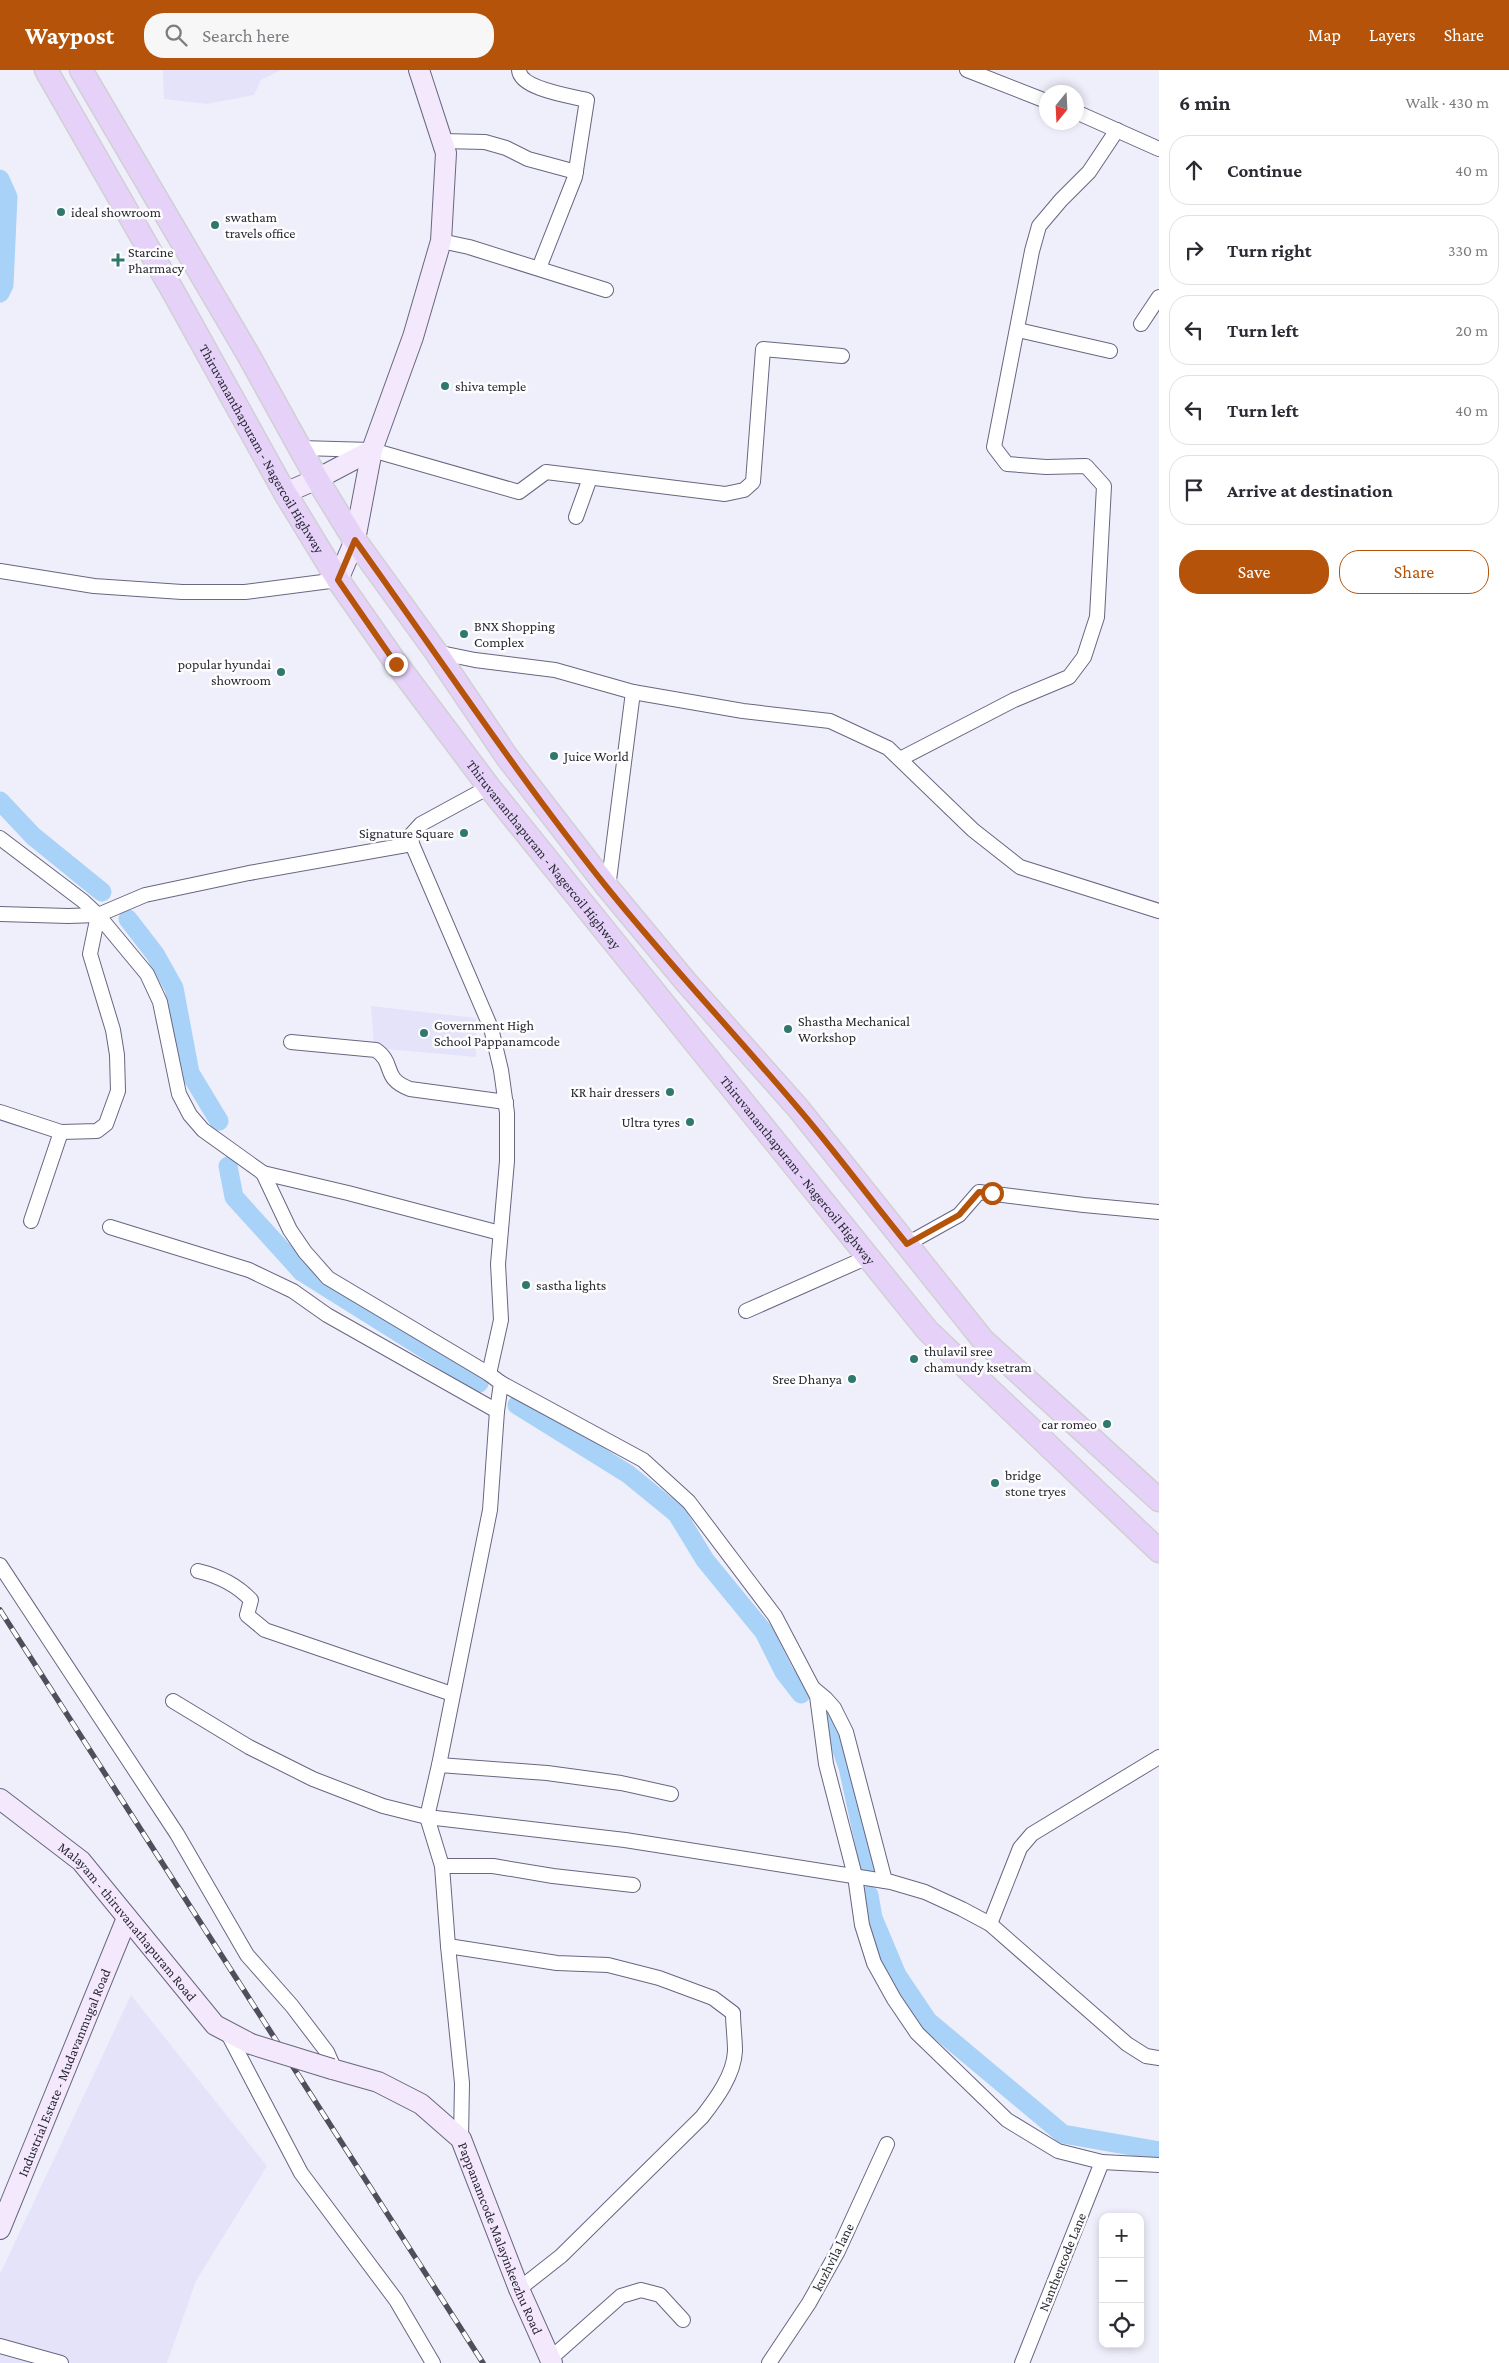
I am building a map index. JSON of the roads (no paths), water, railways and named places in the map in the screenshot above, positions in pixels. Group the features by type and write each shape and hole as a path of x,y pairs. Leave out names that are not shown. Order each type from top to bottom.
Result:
{"main road":[{"name":"Thiruvananthapuram - Nagercoil Highway","path":"46,70 174,293 285,493 338,580 396,664 490,787 927,1330 1159,1551"},
{"name":"Thiruvananthapuram - Nagercoil Highway","path":"81,70 249,356 317,479 355,540 436,652 507,757 608,888 686,982 798,1108 983,1340 1159,1500"}],"street":[{"path":"0,571 94,586 182,592 245,592 338,580 355,540 372,450 412,337 441,241 446,153 419,70"},
{"path":"519,70 520,78 524,82 587,100 576,172 539,268"},
{"path":"967,70 1039,98"},
{"path":"1084,116 1159,149"},
{"path":"900,759 1014,700 1069,677 1084,657 1097,617 1104,486 1086,466 1046,467 1006,464 994,447 1032,251 1039,226 1061,200 1089,172 1117,130"},
{"path":"442,141 485,142 506,148 528,159 576,172"},
{"path":"441,241 469,247 606,290"},
{"path":"1142,324 1159,298"},
{"path":"1018,330 1110,351"},
{"path":"300,448 372,450 519,492 546,472 725,494 744,490 753,482 763,349 842,356"},
{"path":"285,493 317,479 372,450"},
{"path":"576,517 590,478"},
{"path":"436,652 475,660 555,670 633,692 744,711 830,722 888,748 973,830 1020,867 1159,911"},
{"path":"608,888 633,692"},
{"path":"489,1374 501,1320 498,1264 507,1161 506,1102 491,1028 412,844 411,835 421,824 490,787"},
{"path":"0,838 98,914 147,974 160,1002 179,1094 190,1115 203,1130 262,1173 348,1193 500,1233"},
{"path":"0,914 68,916 98,914 145,895 249,873 412,844"},
{"path":"0,1112 61,1132 97,1131 106,1124 118,1091 117,1055 113,1030 90,954 98,914"},
{"path":"291,1042 376,1050 384,1056 391,1076 397,1084 410,1089 506,1102"},
{"path":"31,1221 61,1132"},
{"path":"262,1173 290,1230 305,1252 328,1278 501,1383 642,1460 689,1502 775,1616 817,1696 826,1764 855,1876 862,1925 874,1963 894,1999 917,2034 1008,2120 1058,2151 1102,2162 1159,2165"},
{"path":"907,1244 959,1215 979,1192 1084,1206 1159,1212"},
{"path":"110,1227 249,1270 293,1291 336,1320 497,1411"},
{"path":"746,1311 868,1257"},
{"path":"461,2139 462,2083 442,1866 427,1817 490,1510 497,1411 501,1383"},
{"path":"0,1565 178,1834 247,1954 327,2052 334,2069"},
{"path":"198,1571 216,1575 244,1593 251,1600 247,1614 266,1630 452,1694"},
{"path":"813,1689 834,1708 846,1732 885,1881"},
{"path":"173,1701 249,1747 313,1779 383,1806 427,1817 625,1840 855,1876 885,1881 924,1892 962,1908 990,1924 1127,2044 1146,2056 1159,2058"},
{"path":"990,1924 1020,1848 1032,1834 1159,1757"},
{"path":"439,1764 547,1772 671,1794"},
{"name":"Malayam - thiruvanathapuram Road","path":"0,1799 81,1861 103,1885 127,1918 215,2025 251,2044"},
{"path":"442,1866 493,1866 553,1876 633,1885"},
{"name":"Industrial Estate - Mudavanmugal Road","path":"0,2229 127,1918"},
{"path":"448,1946 557,1963 608,1965 659,1978 712,1998 733,2012 735,2053 730,2073 714,2102 561,2256 519,2289"},
{"path":"227,2031 300,2172 396,2300 433,2363"},
{"name":"Pappanamcode Malayinkeezhu Road","path":"251,2044 378,2082 421,2104 461,2139 519,2289 551,2361"},
{"name":"kuzhvila lane","path":"769,2363 809,2303 838,2251 887,2144"},
{"name":"Nanthencode Lane","path":"1022,2363 1102,2162"},
{"path":"551,2361 621,2296 641,2290 660,2295 683,2320"},
{"path":"0,2346 60,2363"}],"waterway":[{"path":"0,179 8,197 4,285 0,293"},
{"path":"0,801 33,836 102,892"},
{"path":"128,919 155,954 174,988 190,1073 219,1121"},
{"path":"228,1166 234,1197 302,1272 479,1383"},
{"path":"517,1405 628,1474 677,1514 705,1560 764,1632 784,1672 801,1694"},
{"path":"830,1717 848,1767 869,1864"},
{"path":"869,1895 873,1918 897,1975 928,2021 1063,2134 1159,2151"}],"railway":[{"path":"0,1610 483,2363"}],"place":[{"name":"ideal showroom","path":"61,212"},
{"name":"swatham travels office","path":"215,225"},
{"name":"Starcine Pharmacy","path":"118,260"},
{"name":"shiva temple","path":"445,386"},
{"name":"BNX Shopping Complex","path":"464,634"},
{"name":"popular hyundai showroom","path":"281,672"},
{"name":"Juice World","path":"554,756"},
{"name":"Signature Square","path":"464,833"},
{"name":"Shastha Mechanical Workshop","path":"788,1029"},
{"name":"Government High School Pappanamcode","path":"424,1033"},
{"name":"KR hair dressers","path":"670,1092"},
{"name":"Ultra tyres","path":"690,1122"},
{"name":"sastha lights","path":"526,1285"},
{"name":"thulavil sree chamundy ksetram","path":"914,1359"},
{"name":"Sree Dhanya","path":"852,1379"},
{"name":"car romeo","path":"1107,1424"},
{"name":"bridge stone tryes","path":"995,1483"}]}
